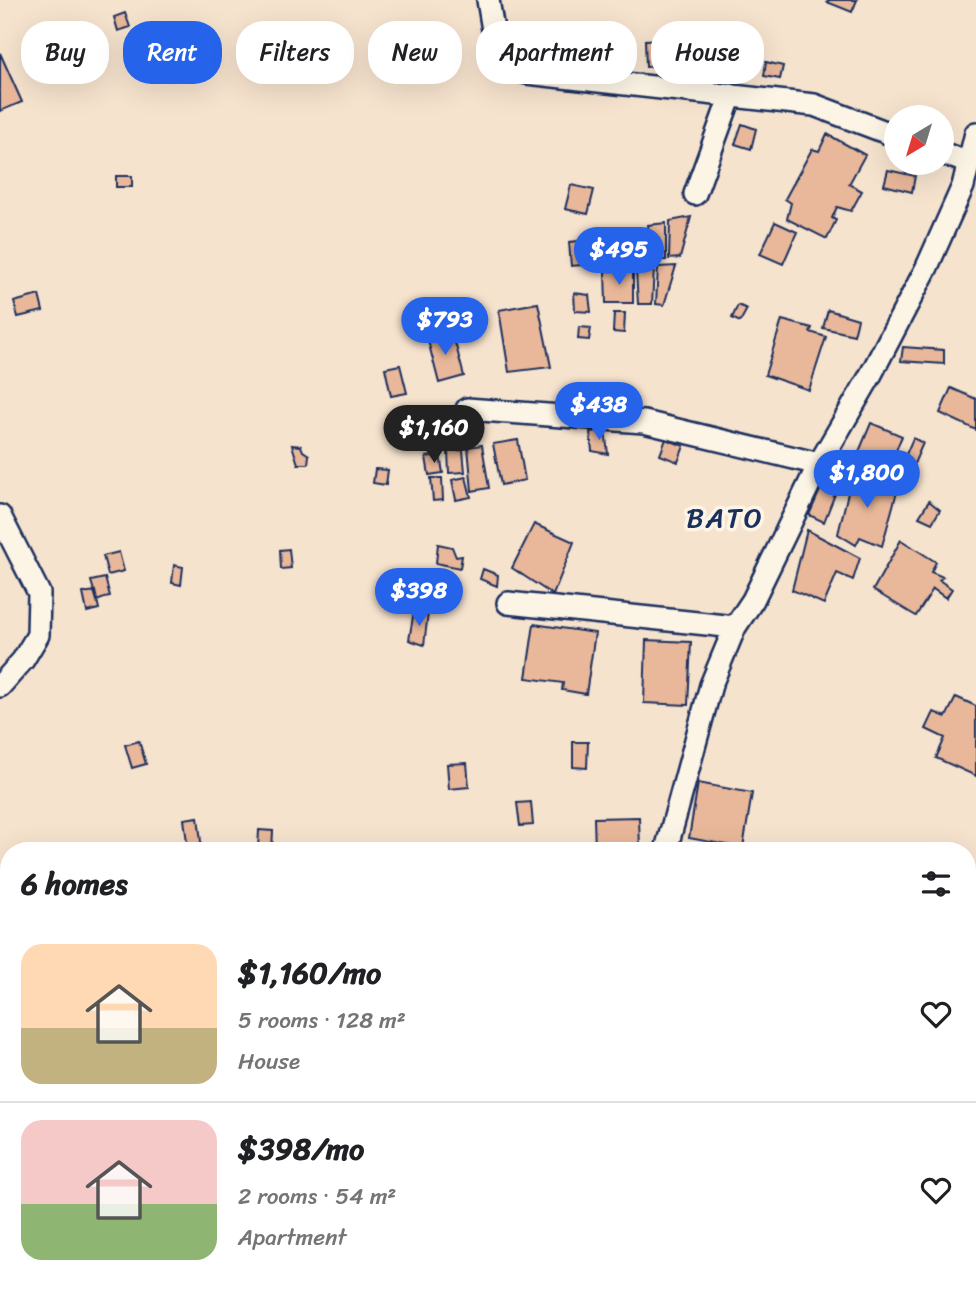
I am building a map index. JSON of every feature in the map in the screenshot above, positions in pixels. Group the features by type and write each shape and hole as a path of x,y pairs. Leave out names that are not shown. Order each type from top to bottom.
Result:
{"street":[{"path":"488,0 496,48 507,67 527,73 814,105 884,131"},
{"path":"695,194 731,95"},
{"path":"668,842 712,685 734,627 753,600 819,464 869,379 927,267 963,186 976,133"},
{"path":"954,157 969,163"},
{"path":"467,409 644,422 819,464"},
{"path":"0,516 38,593 38,635 23,660 0,686"},
{"path":"508,603 734,627"}],"building":[{"path":"857,0 852,12 827,2"},
{"path":"125,13 128,21 123,21 123,29 118,31 114,17"},
{"path":"645,40 651,40 651,67 646,67"},
{"path":"0,53 22,102 0,111"},
{"path":"766,62 783,66 780,79 764,76"},
{"path":"742,124 756,129 751,149 735,144"},
{"path":"827,134 865,155 849,184 862,191 851,211 837,207 832,218 836,220 827,239 787,219 791,203 785,199 812,149 819,151"},
{"path":"887,175 915,176 912,192 884,185"},
{"path":"116,176 132,176 132,187 116,187"},
{"path":"571,185 594,190 588,214 565,209"},
{"path":"691,217 680,258 669,259 670,221"},
{"path":"775,222 797,232 783,264 760,254"},
{"path":"666,223 666,260 651,260 648,225"},
{"path":"644,228 647,260 633,261 627,234"},
{"path":"622,231 630,261 607,265 599,238"},
{"path":"591,240 593,264 571,266 569,242"},
{"path":"676,266 664,305 656,304 658,267"},
{"path":"654,268 652,304 638,304 636,271"},
{"path":"633,270 633,303 606,303 605,271"},
{"path":"574,293 589,295 591,312 575,311"},
{"path":"39,295 43,311 18,317 14,302"},
{"path":"538,303 551,367 509,372 499,310"},
{"path":"738,305 747,309 740,322 732,318"},
{"path":"828,310 858,319 854,335 823,328"},
{"path":"614,313 625,313 624,333 613,332"},
{"path":"782,320 812,328 810,332 826,337 809,390 765,375"},
{"path":"579,327 591,328 589,340 578,339"},
{"path":"452,331 464,376 439,383 427,337"},
{"path":"903,347 944,350 944,364 901,361"},
{"path":"400,365 407,393 391,396 385,368"},
{"path":"951,388 976,399 976,430 940,413"},
{"path":"871,423 902,436 889,467 858,454"},
{"path":"605,430 608,454 592,451 590,432"},
{"path":"913,438 923,443 910,473 900,468"},
{"path":"666,439 684,446 678,462 660,455"},
{"path":"518,440 525,480 501,485 493,444"},
{"path":"292,445 301,446 309,455 308,464 298,464"},
{"path":"482,445 489,488 472,491 468,447"},
{"path":"463,450 465,472 449,473 448,451"},
{"path":"440,455 443,473 429,475 426,457"},
{"path":"375,469 388,470 386,485 373,483"},
{"path":"853,472 898,488 882,546 860,537 856,545 838,534"},
{"path":"466,477 471,497 456,500 452,480"},
{"path":"431,478 442,478 443,500 433,501"},
{"path":"821,488 835,494 824,522 809,515"},
{"path":"929,501 940,510 932,523 919,517"},
{"path":"534,524 574,542 553,595 512,568"},
{"path":"807,530 860,558 853,580 837,573 824,604 792,590"},
{"path":"901,540 936,562 931,572 943,577 939,580 952,589 946,598 933,589 916,616 873,590"},
{"path":"438,544 452,547 456,557 462,556 460,568 436,563"},
{"path":"289,549 291,568 281,569 280,550"},
{"path":"119,552 124,571 108,575 103,556"},
{"path":"174,565 183,567 181,585 172,583"},
{"path":"483,569 498,575 497,586 480,579"},
{"path":"105,578 110,596 97,601 91,581"},
{"path":"95,591 99,609 87,612 83,593"},
{"path":"414,611 428,613 424,645 409,640"},
{"path":"534,624 595,633 586,694 562,690 563,683 526,678"},
{"path":"646,640 691,642 688,705 644,703"},
{"path":"956,697 976,706 976,776 936,758 945,738 926,729 934,712 946,717"},
{"path":"139,741 146,764 132,768 125,745"},
{"path":"573,742 588,742 587,768 573,767"},
{"path":"467,763 469,787 449,789 447,764"},
{"path":"698,783 752,793 744,842 711,842 689,838"},
{"path":"531,802 533,825 520,826 517,803"},
{"path":"198,817 201,842 187,842 184,819"},
{"path":"639,817 640,842 595,842 594,818"},
{"path":"259,830 273,831 272,842 258,842"}],"district":[{"name":"BATO","path":"725,517"}]}
